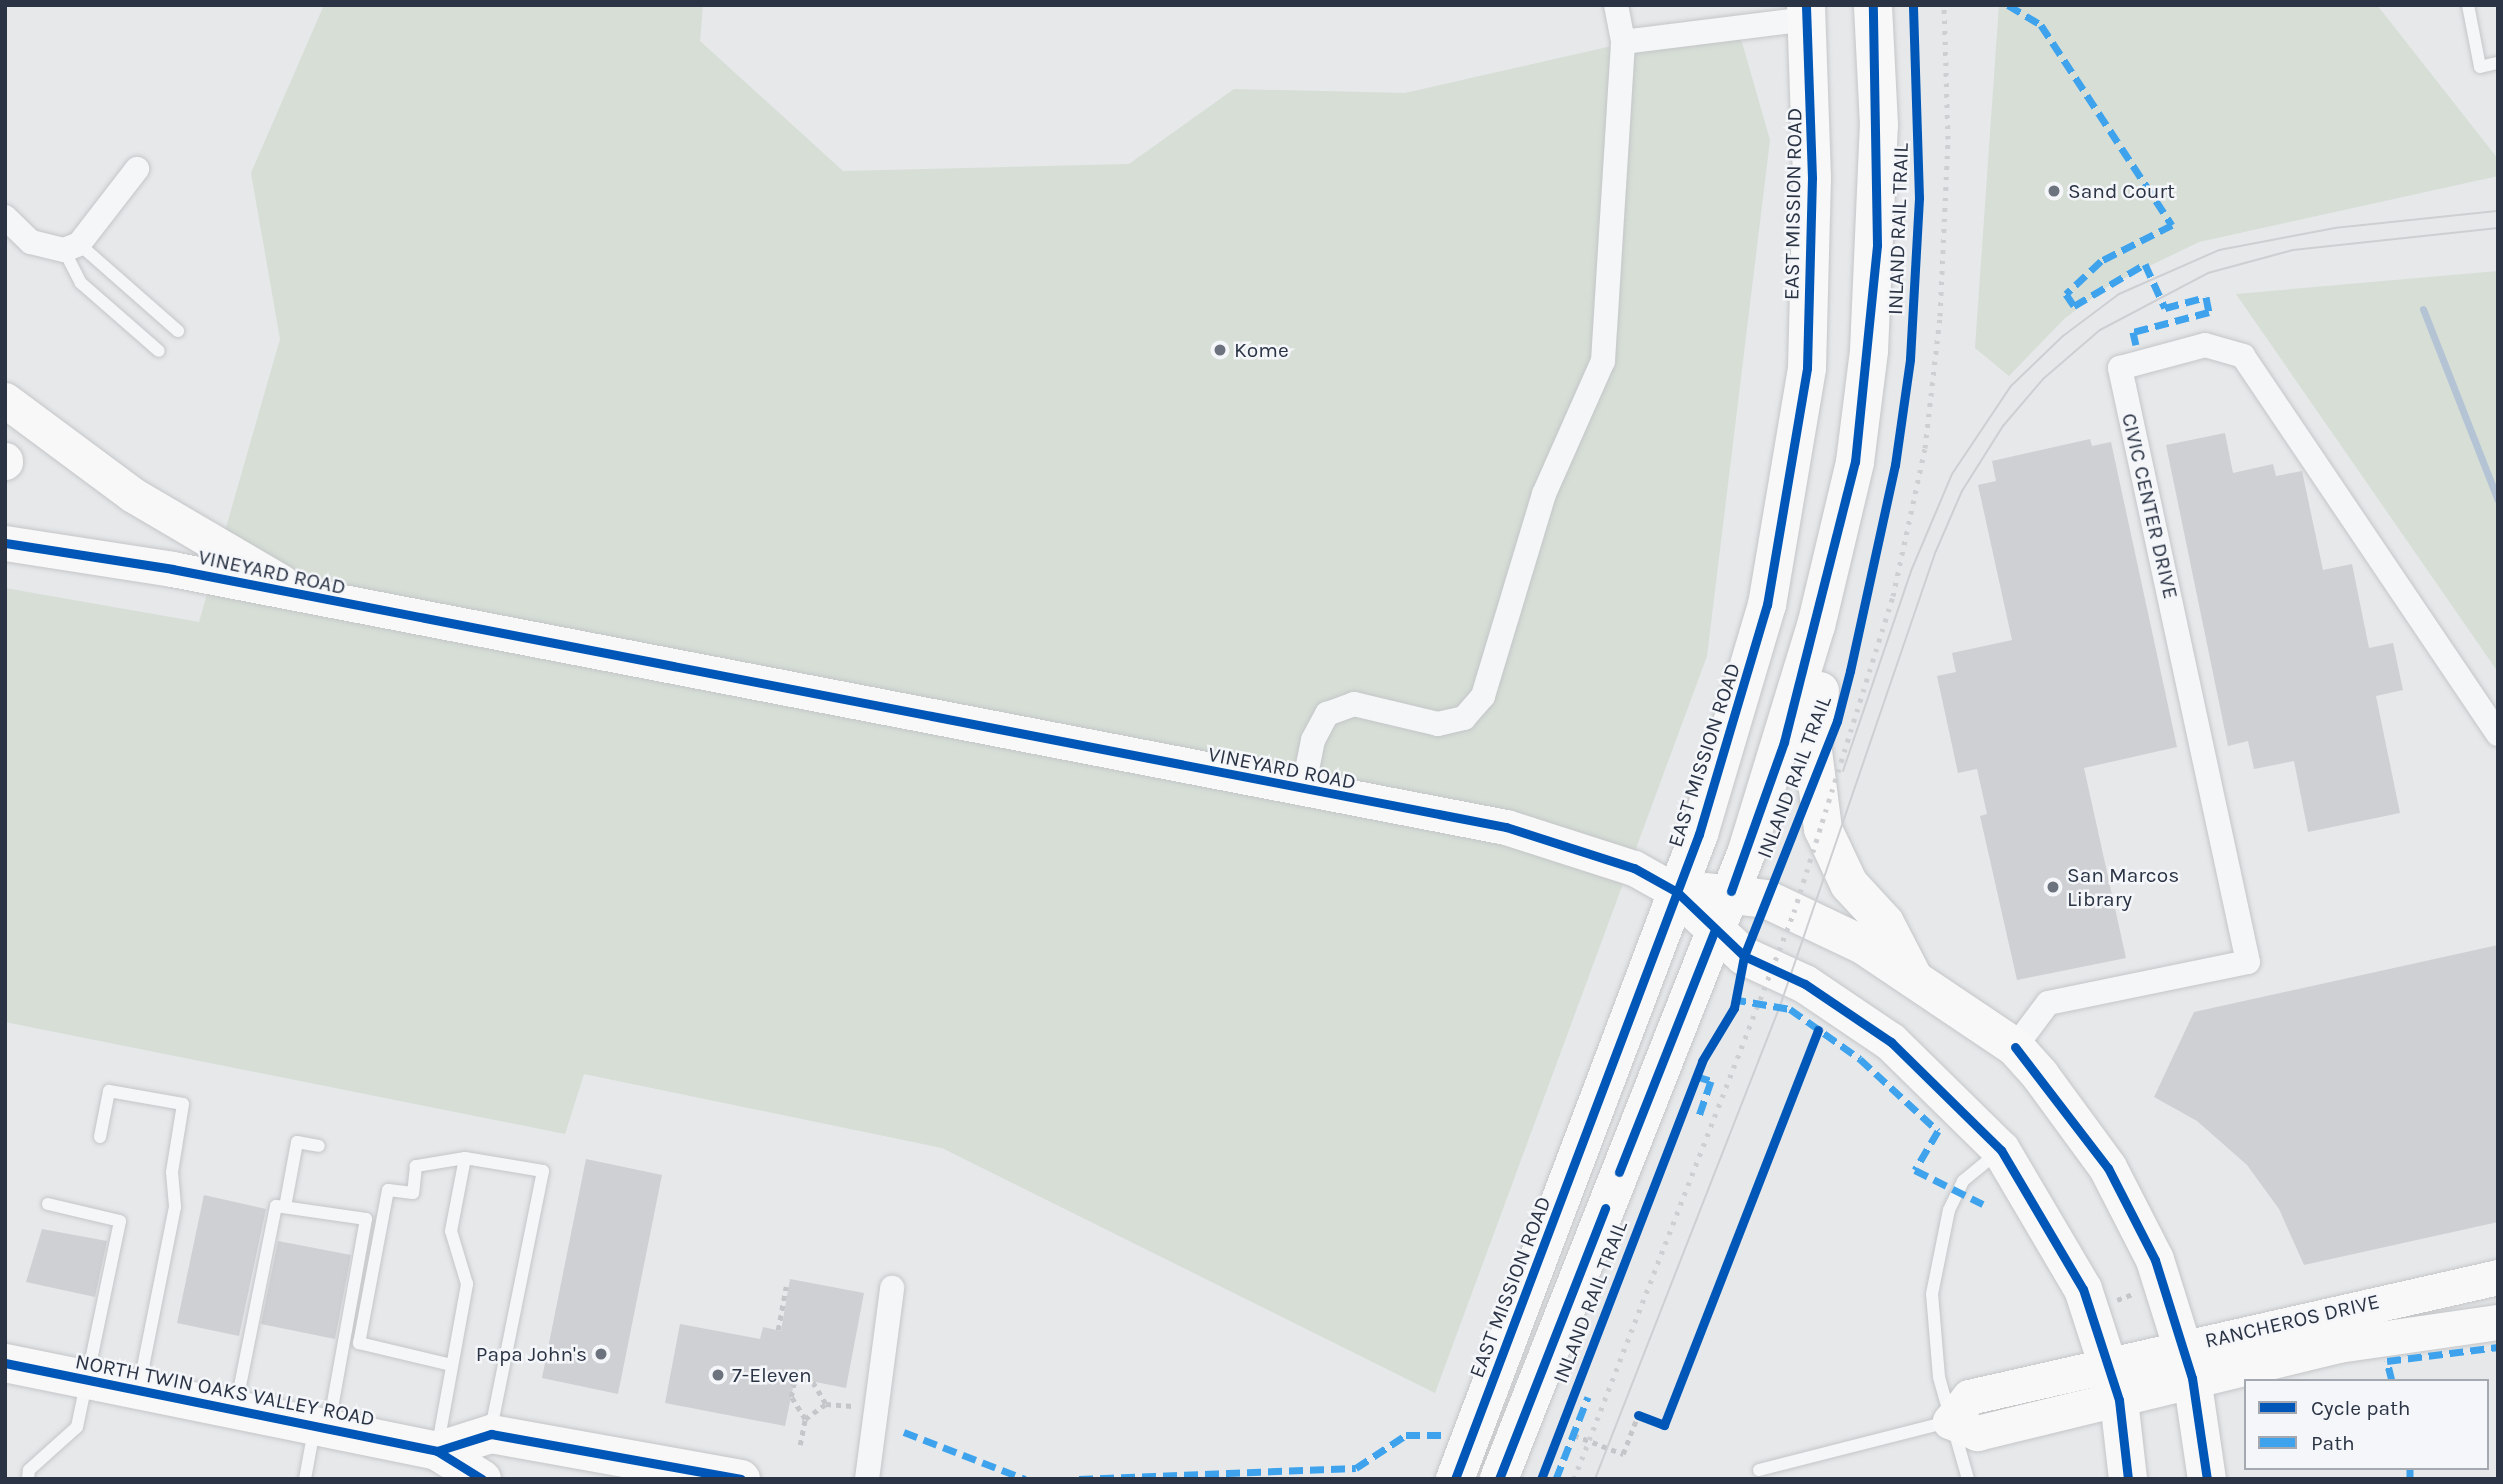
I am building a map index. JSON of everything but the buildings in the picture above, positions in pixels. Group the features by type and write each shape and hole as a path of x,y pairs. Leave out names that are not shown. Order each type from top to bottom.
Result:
{"main road":[{"path":"1873,5 1877,245 1835,633 1817,701 1813,776 1823,829 1849,884 1885,923 1914,979"},
{"name":"EAST MISSION ROAD","path":"1455,1479 1677,892 1740,706 1797,449 1808,342 1807,12"},
{"path":"5,400 133,495 305,597"},
{"path":"1499,1479 1731,891 1784,742 1855,462"},
{"name":"VINEYARD ROAD","path":"5,543 305,597 1506,827 1634,868 1677,892"},
{"path":"1677,892 1731,891 1811,917 1914,979 2015,1047 2108,1168 2155,1260 2187,1362 2207,1479"},
{"path":"1677,892 1714,932 1891,1042 2001,1150 2083,1289 2113,1382 2127,1479"},
{"name":"RANCHEROS DRIVE","path":"1950,1421 1977,1433 2113,1382 2498,1277"},
{"name":"RANCHEROS DRIVE","path":"2187,1362 2498,1322"},
{"name":"NORTH TWIN OAKS VALLEY ROAD","path":"5,1363 437,1451 482,1479"},
{"name":"NORTH TWIN OAKS VALLEY ROAD","path":"437,1451 491,1434 741,1479"}],"street":[{"path":"1303,790 1313,740 1327,714 1354,704 1438,724 1464,718 1483,696 1544,494 1603,361 1623,42 1616,5"},
{"path":"1623,42 1807,12"},
{"path":"5,217 31,242 71,247 137,169"},
{"name":"CIVIC CENTER DRIVE","path":"2015,1047 2048,1003 2248,962 2120,368 2205,345 2243,356 2498,734"},
{"path":"867,1479 892,1288"}],"lane":[{"path":"2468,5 2480,67 2498,63"},
{"path":"71,247 178,331"},
{"path":"71,247 81,283 159,351"},
{"path":"100,1137 109,1091 183,1104 172,1172 175,1207 138,1391"},
{"path":"285,1207 296,1142 319,1146"},
{"path":"1968,1479 1950,1421 1931,1294 1937,1248 1964,1181 2001,1150"},
{"path":"451,1365 359,1343 388,1189 413,1193 416,1166 465,1157 543,1171 491,1434"},
{"path":"437,1451 467,1284 451,1231 465,1157"},
{"path":"28,1479 29,1470 77,1427 120,1221 48,1204"},
{"path":"235,1410 276,1206 366,1219 321,1428 304,1479"},
{"path":"1759,1470 1950,1421"}],"path":[{"path":"778,1330 786,1287"},
{"path":"2112,1302 2145,1290"},
{"path":"800,1445 805,1419 791,1397 794,1378 813,1382 826,1404"},
{"path":"805,1419 826,1404 855,1406"},
{"path":"1574,1435 1623,1454 1637,1415 1651,1420"}],"shaded area":[{"path":"324,5 703,5 700,41 843,171 1129,164 1234,89 1405,93 1735,18 1770,140 1707,656 1435,1393 942,1148 584,1074 565,1134 5,1022 5,588 199,622 280,339 251,173"},
{"path":"1999,5 2377,5 2498,159 2498,176 2199,242 2110,285 2065,318 2009,376 1975,348"},
{"path":"2498,271 2498,672 2236,294"}],"waterway":[{"path":"2423,309 2498,500"}],"tram line":[{"path":"1843,771 1911,571 1952,474 2011,386 2063,336 2119,294 2219,250 2335,228 2498,211"},
{"path":"1595,1479 1780,1006 1936,551 1962,491 2003,426 2043,379 2100,330 2208,273 2293,250 2498,228"}],"railway":[{"path":"1574,1479 1794,912 1893,596 1925,448 1940,316 1948,139 1944,5"}],"marked path":[{"path":"2008,5 2041,25 2172,225 2101,261 2066,294 2074,306 2145,264 2165,308 2206,297 2209,312 2133,332 2136,345"},
{"path":"1732,999 1790,1009 1860,1059 1938,1131 1915,1170 1983,1204"},
{"path":"1696,1076 1711,1081 1698,1118"},
{"path":"2392,1379 2387,1361 2498,1347"},
{"path":"1556,1479 1588,1397"},
{"path":"904,1432 1025,1479"},
{"path":"1079,1479 1356,1468 1406,1435 1447,1435"},
{"path":"2410,1470 2410,1479"}],"cycle path":[{"path":"1455,1479 1699,834 1767,605 1807,368 1812,178 1806,5"},
{"name":"INLAND RAIL TRAIL","path":"1731,891 1784,742 1855,462 1877,245 1873,5"},
{"name":"INLAND RAIL TRAIL","path":"1541,1479 1702,1061 1734,1008 1744,956 1837,721 1850,671 1895,465 1910,359 1919,198 1913,5"},
{"path":"5,543 172,569 1506,827 1634,868 1677,892 1744,956 1805,984 1891,1042 2001,1150 2083,1289 2119,1400 2128,1479"},
{"path":"1619,1172 1714,932"},
{"path":"1638,1415 1664,1425 1818,1030"},
{"path":"2015,1047 2108,1168 2155,1260 2192,1378 2207,1479"},
{"name":"INLAND RAIL TRAIL","path":"1499,1479 1605,1208"},
{"path":"5,1363 437,1451 482,1479"},
{"path":"437,1451 491,1434 741,1479"}],"place":[{"name":"Sand Court","path":"2054,191"},
{"name":"Kome","path":"1220,350"},
{"name":"San Marcos Library","path":"2053,887"},
{"name":"Papa John's","path":"601,1354"},
{"name":"7-Eleven","path":"718,1375"}]}
